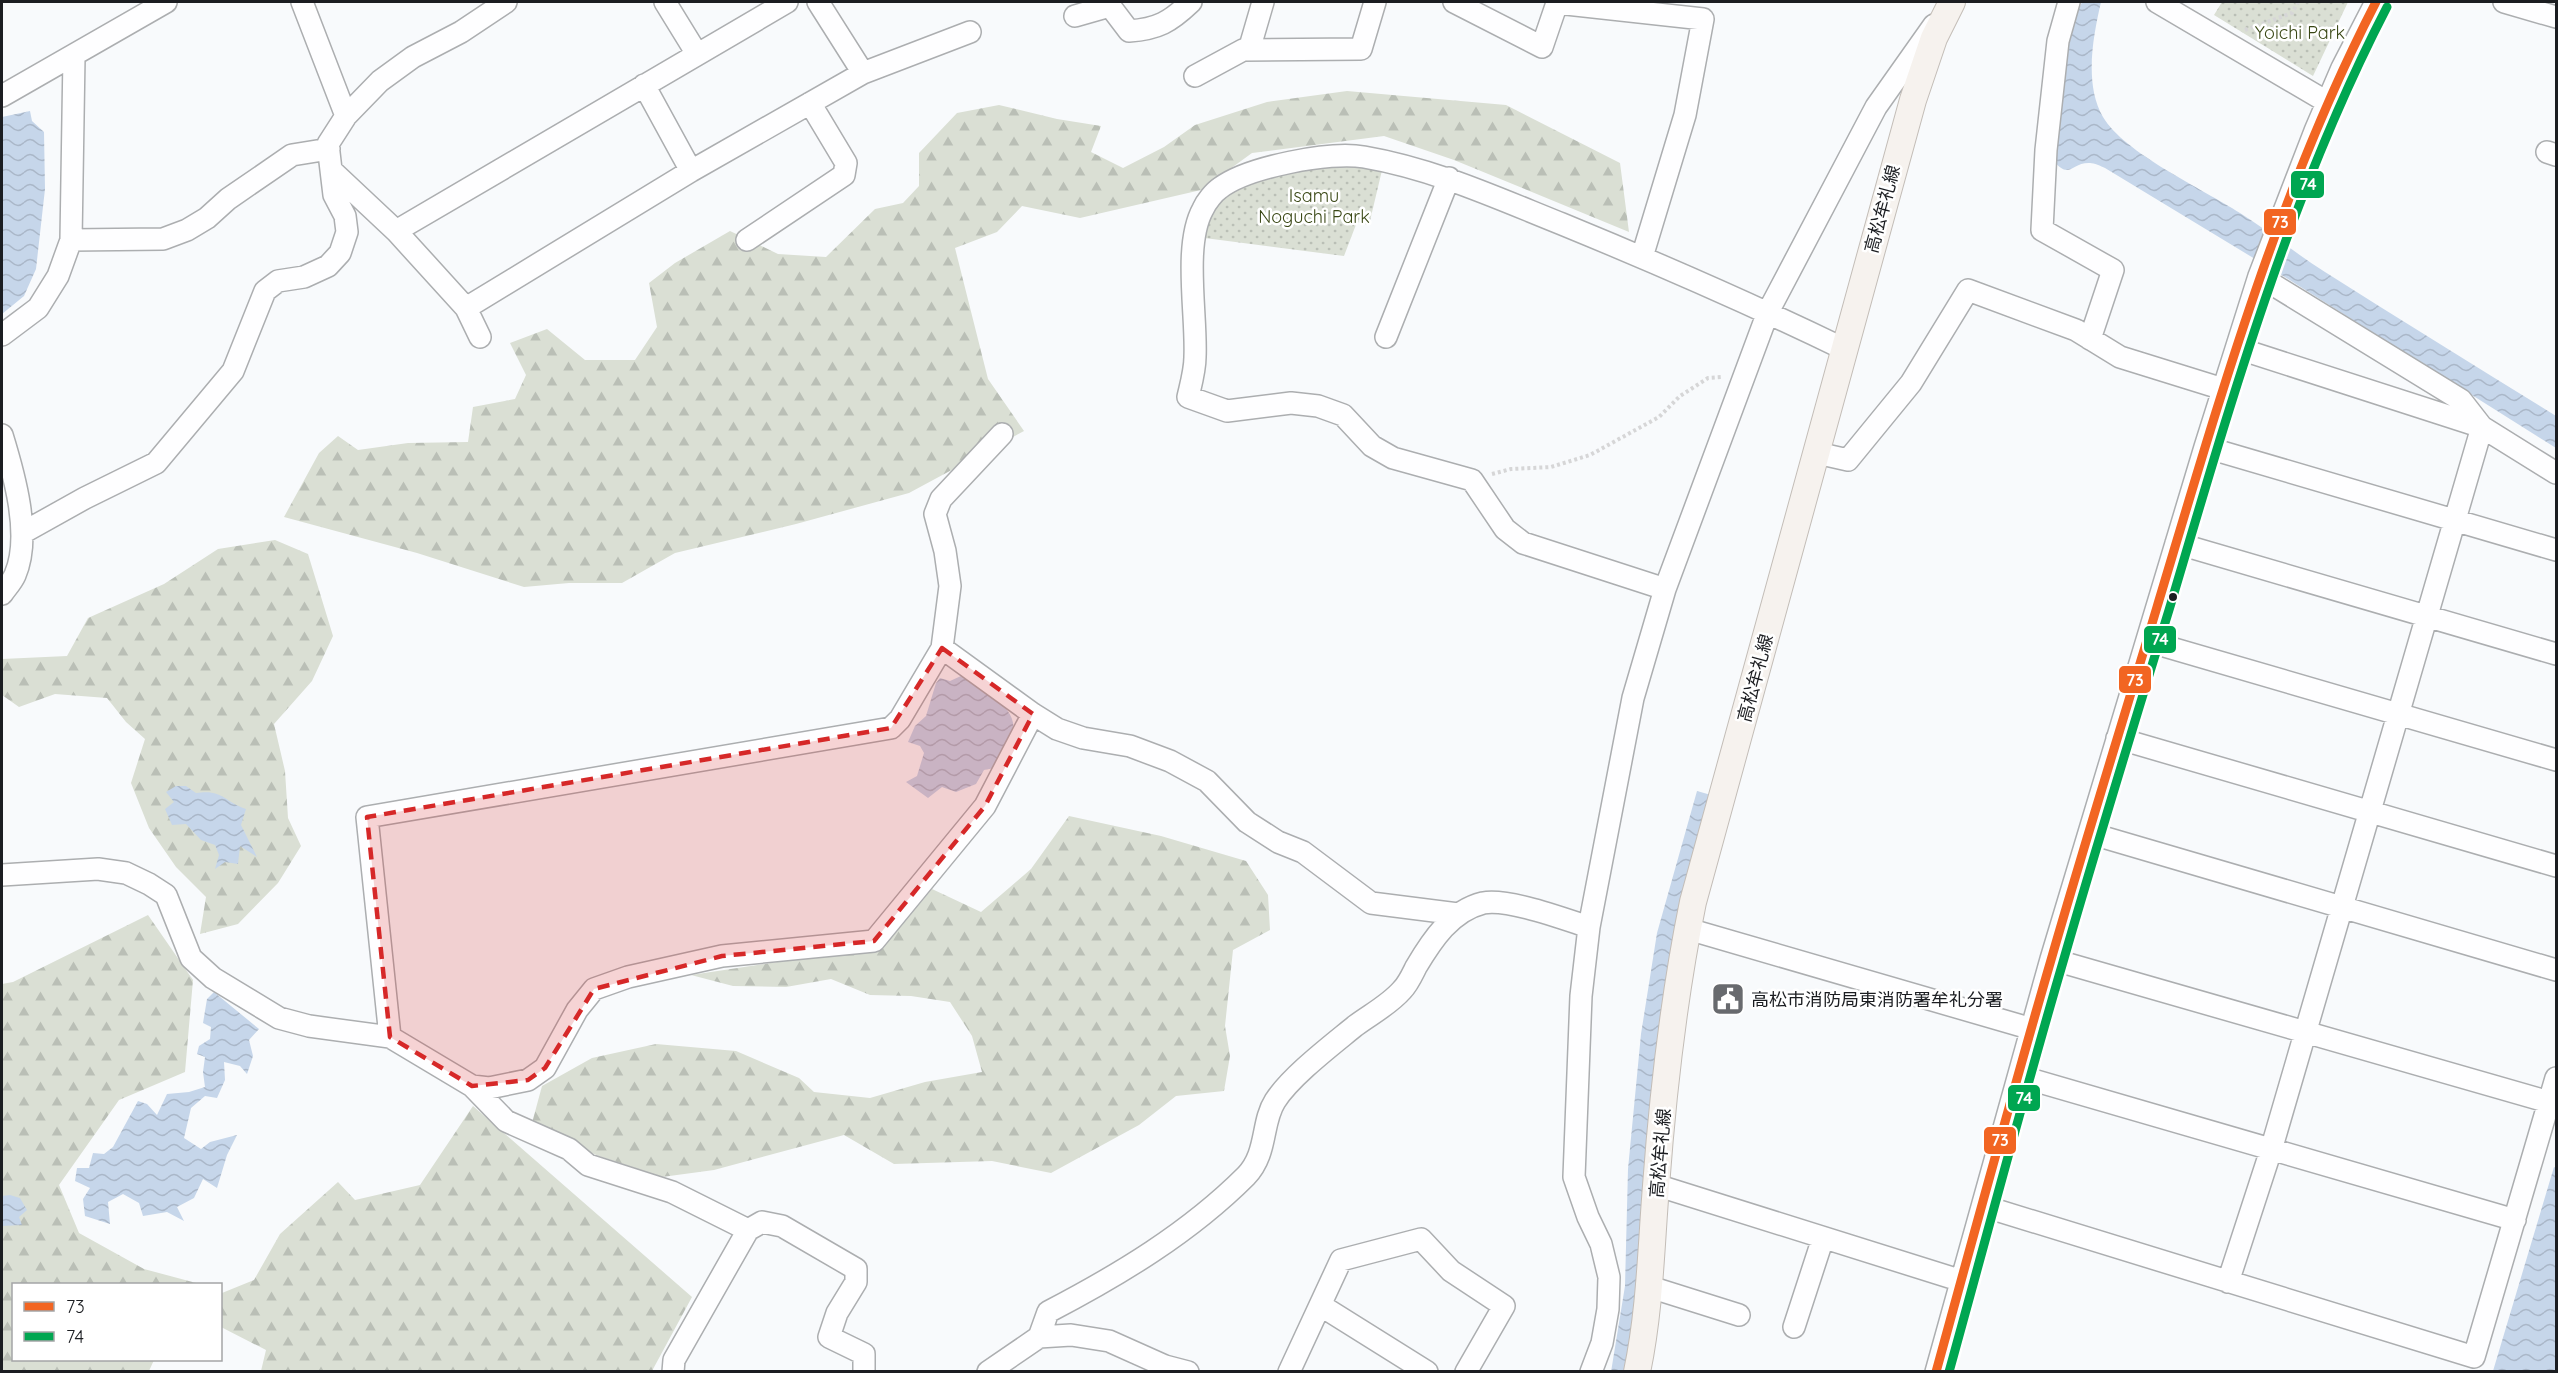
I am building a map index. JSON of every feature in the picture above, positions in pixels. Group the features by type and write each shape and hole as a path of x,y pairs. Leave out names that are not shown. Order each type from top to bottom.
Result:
{"main road":[{"name":"高松牟礼線","path":"1637,1371 1650,1287 1656,1185 1675,998 1688,929 1913,100 1934,38 1950,5"}],"street":[{"path":"2,96 166,2"},
{"path":"302,2 346,116"},
{"path":"24,532 156,463 233,371 264,291 278,281 304,277 328,266 340,253 347,232 345,216 334,195 328,144 346,116 388,75 413,57 461,32 506,2"},
{"path":"665,2 697,54"},
{"path":"396,231 787,2"},
{"path":"818,2 863,73"},
{"path":"1075,16 1110,6 1129,31 1152,30 1175,17 1191,2"},
{"path":"1249,50 1263,2"},
{"path":"1195,76 1243,50 1361,49 1375,2"},
{"path":"1454,2 1542,47 1557,3 1707,10 1684,115 1641,257"},
{"path":"2069,2 2058,41 2046,150 2042,231 2113,270 2090,339"},
{"path":"2157,2 2327,102"},
{"path":"1936,1371 2051,959 2223,389 2276,229 2327,102 2376,2"},
{"path":"2504,2 2548,10"},
{"path":"1591,1371 1602,1343 1608,1309 1609,1277 1601,1244 1588,1217 1574,1177 1581,996 1589,927 1633,698 1665,589 1768,312 1876,107 1925,35 1950,5"},
{"path":"466,308 691,171 863,73 970,32"},
{"path":"2,335 38,308 58,276 71,240 74,56"},
{"path":"644,85 691,171"},
{"path":"747,240 844,175 846,163 810,104"},
{"path":"71,240 163,239 188,230 207,218 228,199 292,155 330,160 466,308 480,337"},
{"path":"1665,589 1523,543 1505,529 1472,480 1393,458 1372,446 1343,415 1318,406 1291,403 1227,411 1188,397 1196,359 1192,275 1195,236 1202,209 1219,188 1244,175 1324,156 1362,157 1449,178 1641,257 1768,312 1844,349"},
{"path":"1386,337 1449,178"},
{"path":"2261,272 2461,400 2482,427"},
{"path":"1817,453 1848,460 1911,383 1968,290 2076,330 2120,357 2223,389"},
{"path":"2237,348 2482,427 2556,473"},
{"path":"2228,1282 2271,1149 2340,906 2482,427"},
{"path":"390,1037 367,817 891,728 900,719 942,648 950,586 945,551 935,514 941,499 1002,434"},
{"path":"2,435 11,463 24,532 15,575 2,594"},
{"path":"2205,447 2556,550"},
{"path":"2176,543 2556,654"},
{"path":"2147,641 2556,760"},
{"path":"942,648 1057,729 1083,738 1130,746 1170,761 1207,781 1247,822 1278,842 1303,852 1371,903 1458,914"},
{"path":"472,1086 489,1088 528,1080 545,1068 576,1010 594,988 628,977 722,956 874,941 985,806 1033,714"},
{"path":"2117,738 2556,866"},
{"path":"2089,833 2556,970"},
{"path":"2,875 98,869 126,873 166,895 191,958 213,978 279,1018 309,1026 390,1037 472,1086 506,1121 569,1149 588,1165 672,1192 748,1230"},
{"path":"1039,1337 1048,1312 1107,1281 1160,1247 1248,1174 1259,1158 1274,1102 1294,1079 1356,1025 1379,1011 1403,990 1431,941 1458,914 1485,903 1518,906 1589,927"},
{"path":"1688,929 2032,1029"},
{"path":"2051,959 2549,1102"},
{"path":"2019,1076 2515,1220"},
{"path":"1983,1206 2474,1357 2556,1078"},
{"path":"1656,1185 1962,1281"},
{"path":"673,1371 674,1360 748,1230 762,1222 783,1226 856,1269 856,1282 837,1313 829,1337 864,1354 864,1371"},
{"path":"1794,1327 1823,1238"},
{"path":"1289,1371 1341,1260 1421,1239 1451,1271 1504,1306 1466,1371"},
{"path":"1650,1287 1739,1315"},
{"path":"1320,1305 1427,1371"},
{"path":"988,1371 1039,1337 1071,1335 1109,1341 1165,1366 1188,1371"}],"path":[{"path":"2241,32 2292,12 2298,2"},
{"path":"1472,480 1511,469 1551,467 1590,455 1659,417 1680,396 1708,378 1744,376"}],"highlighted area":[{"path":"942,648 1033,714 985,806 874,941 722,956 594,989 545,1068 528,1080 472,1086 390,1037 367,817 891,728"}],"green space":[{"name":"Yoichi Park","path":"2222,2 2348,2 2313,76 2214,15"},
{"path":"1347,91 1506,105 1620,163 1629,232 1454,160 1384,136 1252,153 1201,190 1080,218 1022,206 997,232 955,248 988,379 1024,431 909,493 796,524 675,553 622,583 569,583 524,587 417,553 284,517 319,453 338,436 358,450 408,443 468,442 473,407 515,399 526,375 510,343 547,329 585,360 635,360 657,327 649,283 675,263 730,231 778,254 826,257 875,209 903,203 919,186 919,153 957,113 999,105 1057,119 1101,126 1091,152 1123,168 1164,147 1195,125 1267,102"},
{"name":"Isamu Noguchi Park","path":"1324,156 1383,166 1369,225 1357,222 1344,256 1197,237 1219,188"},
{"path":"275,540 308,554 333,636 312,681 274,724 285,771 288,818 301,846 278,883 238,924 200,934 206,897 176,867 149,828 131,783 145,739 126,722 107,698 55,694 19,707 2,695 2,659 67,656 88,618 164,584 218,549"},
{"path":"1069,816 1161,836 1246,861 1268,895 1270,930 1233,950 1225,1026 1230,1056 1224,1091 1176,1096 1139,1125 1051,1173 992,1161 894,1164 844,1135 714,1170 662,1177 596,1155 532,1123 542,1086 592,1058 656,1044 736,1051 799,1078 814,1092 870,1098 925,1082 982,1072 972,1036 950,1002 911,996 870,995 831,979 786,987 733,986 691,975 884,946 932,889 981,912 1031,869"},
{"path":"148,915 193,980 185,1072 119,1100 59,1185 79,1233 144,1269 196,1283 12,1283 12,1361 154,1361 149,1371 2,1371 2,984 13,982"},
{"path":"473,1106 692,1297 652,1371 261,1371 266,1350 222,1328 222,1293 254,1280 280,1234 338,1182 355,1200 420,1185"}],"water":[{"path":"2082,2 2101,2 2093,45 2092,75 2097,104 2113,130 2128,144 2166,170 2240,213 2325,272 2556,416 2556,448 2288,279 2105,168 2090,163 2067,170 2059,166 2053,160 2061,79 2068,40"},
{"path":"30,111 32,121 44,132 45,189 36,269 24,296 2,314 2,117"},
{"path":"961,676 988,692 1005,707 1011,716 1012,735 994,768 984,770 976,784 956,792 942,787 928,798 906,782 917,776 924,753 920,746 908,742 915,726 926,716 936,683 940,678 950,681"},
{"path":"176,786 186,786 196,793 218,794 246,809 241,825 257,857 240,846 238,864 225,862 215,869 219,855 215,845 201,840 186,824 172,825 165,809 174,802 166,792"},
{"path":"1697,791 1711,795 1627,1371 1611,1372 1625,1286 1628,1169 1641,1034 1657,933"},
{"path":"214,992 259,1029 249,1040 253,1056 247,1074 240,1066 224,1062 225,1080 217,1098 205,1096 191,1108 184,1138 201,1149 210,1142 237,1135 227,1155 217,1188 203,1179 194,1198 177,1207 184,1221 167,1212 143,1216 139,1203 123,1194 108,1202 110,1224 85,1216 83,1199 90,1188 75,1181 77,1168 89,1168 93,1153 104,1154 113,1147 138,1101 147,1104 157,1115 167,1094 189,1092 205,1087 203,1072 205,1057 197,1054 199,1046 210,1039 211,1027 203,1023 207,999"},
{"path":"2554,1167 2556,1168 2556,1371 2493,1371"},
{"path":"10,1195 20,1198 27,1210 19,1217 22,1225 2,1226 2,1196"}],"transit line":[{"name":"73","path":"1936,1372 2064,916 2227,376 2280,223 2309,149 2376,2"},
{"name":"74","path":"1949,1372 2076,918 2239,379 2264,303 2320,153 2387,7"}],"place":[{"name":"高松市消防局東消防署牟礼分署","path":"1728,999"}]}
